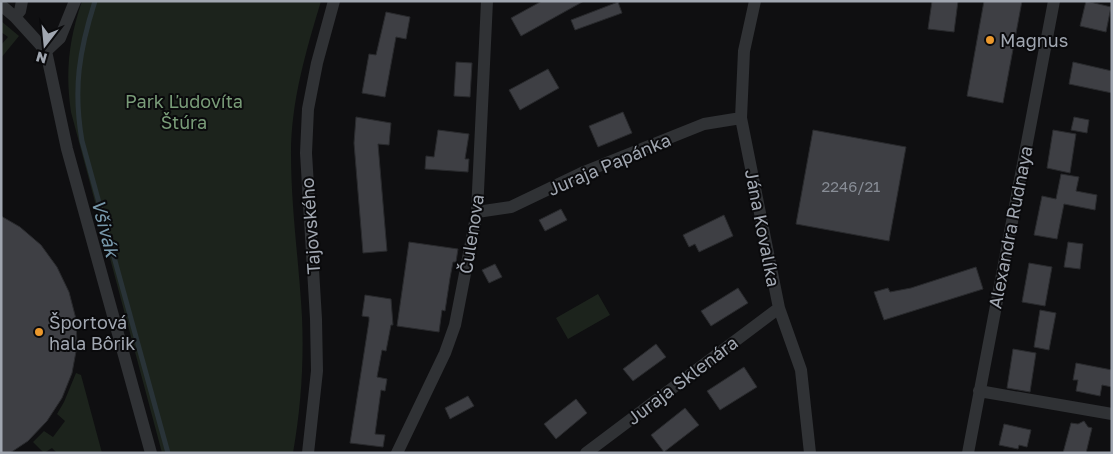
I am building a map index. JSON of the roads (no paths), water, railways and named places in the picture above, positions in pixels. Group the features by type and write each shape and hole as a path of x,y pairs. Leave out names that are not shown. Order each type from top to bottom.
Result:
{"street":[{"path":"15,16 20,10 22,1"},
{"path":"46,51 60,38 75,1"},
{"name":"Tajovského","path":"308,453 317,371 316,319 306,154 308,109 317,63 334,1"},
{"name":"Čulenova","path":"397,453 444,353 455,325 477,212 487,1"},
{"name":"Jána Kovalíka","path":"755,1 744,51 741,118 779,308 801,370 810,453"},
{"name":"Alexandra Rudnaya","path":"968,453 1054,1"},
{"path":"1,5 15,16 46,51 67,149 151,453"},
{"name":"Juraja Papánka","path":"477,212 510,208 584,172 704,124 741,118"},
{"name":"Juraja Sklenára","path":"586,453 779,308"},
{"path":"979,391 1112,414"}],"waterway":[{"name":"Všivák","path":"95,1 81,54 79,70 78,104 82,141 168,453"}],"place":[{"name":"Magnus","path":"990,40"},
{"name":"Športová hala Bôrik","path":"39,332"}],"park label":[{"name":"Park Ľudovíta Štúra","path":"184,111"}]}
